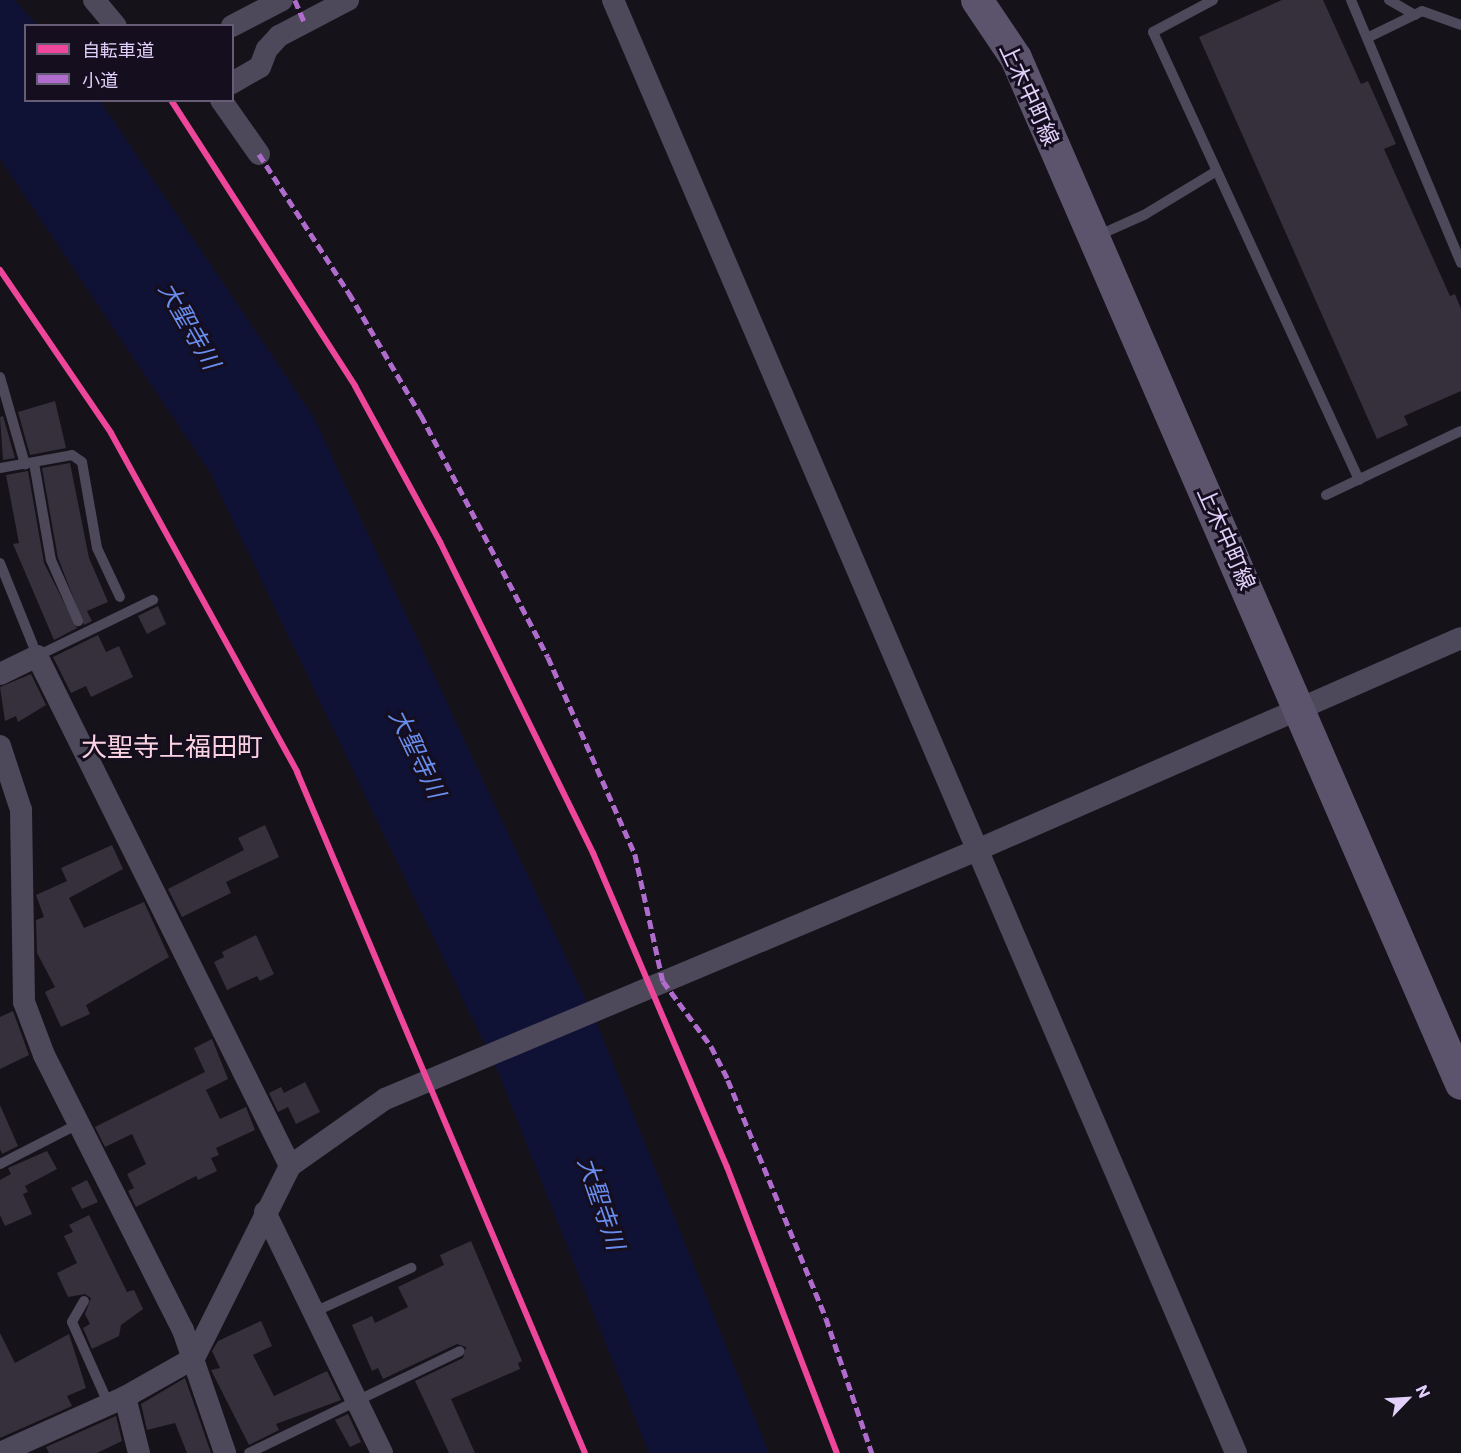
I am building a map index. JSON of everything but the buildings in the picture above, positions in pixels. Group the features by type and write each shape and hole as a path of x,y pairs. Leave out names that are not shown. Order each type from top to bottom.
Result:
{"main road":[{"name":"上木中町線","path":"977,0 1016,58 1300,706 1461,1084"}],"street":[{"path":"94,0 114,24"},
{"path":"234,25 282,0"},
{"path":"234,82 260,67 267,49 279,36 348,0"},
{"path":"613,0 1236,1453"},
{"path":"222,102 260,154"},
{"path":"0,1453 117,1401 194,1358 290,1166 386,1099 978,850 1300,706 1461,638"},
{"path":"0,674 35,651 290,1166"},
{"path":"0,746 21,810 24,1002 44,1055 194,1358 225,1453"},
{"path":"266,1212 382,1453"},
{"path":"117,1401 139,1453"}],"lane":[{"path":"1213,0 1153,32 1215,172 1359,480"},
{"path":"1351,0 1461,263"},
{"path":"1389,0 1414,15"},
{"path":"1367,38 1414,15 1434,12 1461,25"},
{"path":"1095,237 1144,215 1215,172"},
{"path":"0,377 30,463 51,560 78,621"},
{"path":"1326,495 1461,431"},
{"path":"0,468 72,455 82,462 97,548 120,597"},
{"path":"0,563 35,651 153,600"},
{"path":"0,1164 78,1124"},
{"path":"314,1312 411,1268"},
{"path":"84,1301 72,1323 117,1401"},
{"path":"249,1453 460,1352"}],"water":[{"name":"大聖寺川","path":"0,0 15,0 36,24 24,24 24,102 101,102 313,416 599,1028 769,1453 649,1453 498,1072 209,471 0,159"}],"marked path":[{"path":"295,0 304,21"},
{"path":"259,154 349,293 421,415 548,657 635,854 663,981 711,1046 728,1080 826,1318 872,1453"}],"cycle path":[{"path":"172,102 355,386 440,542 593,853 727,1167 837,1453"},
{"path":"0,270 111,433 297,772 585,1453"}],"district":[{"name":"大聖寺上福田町","path":"172,746"}]}
